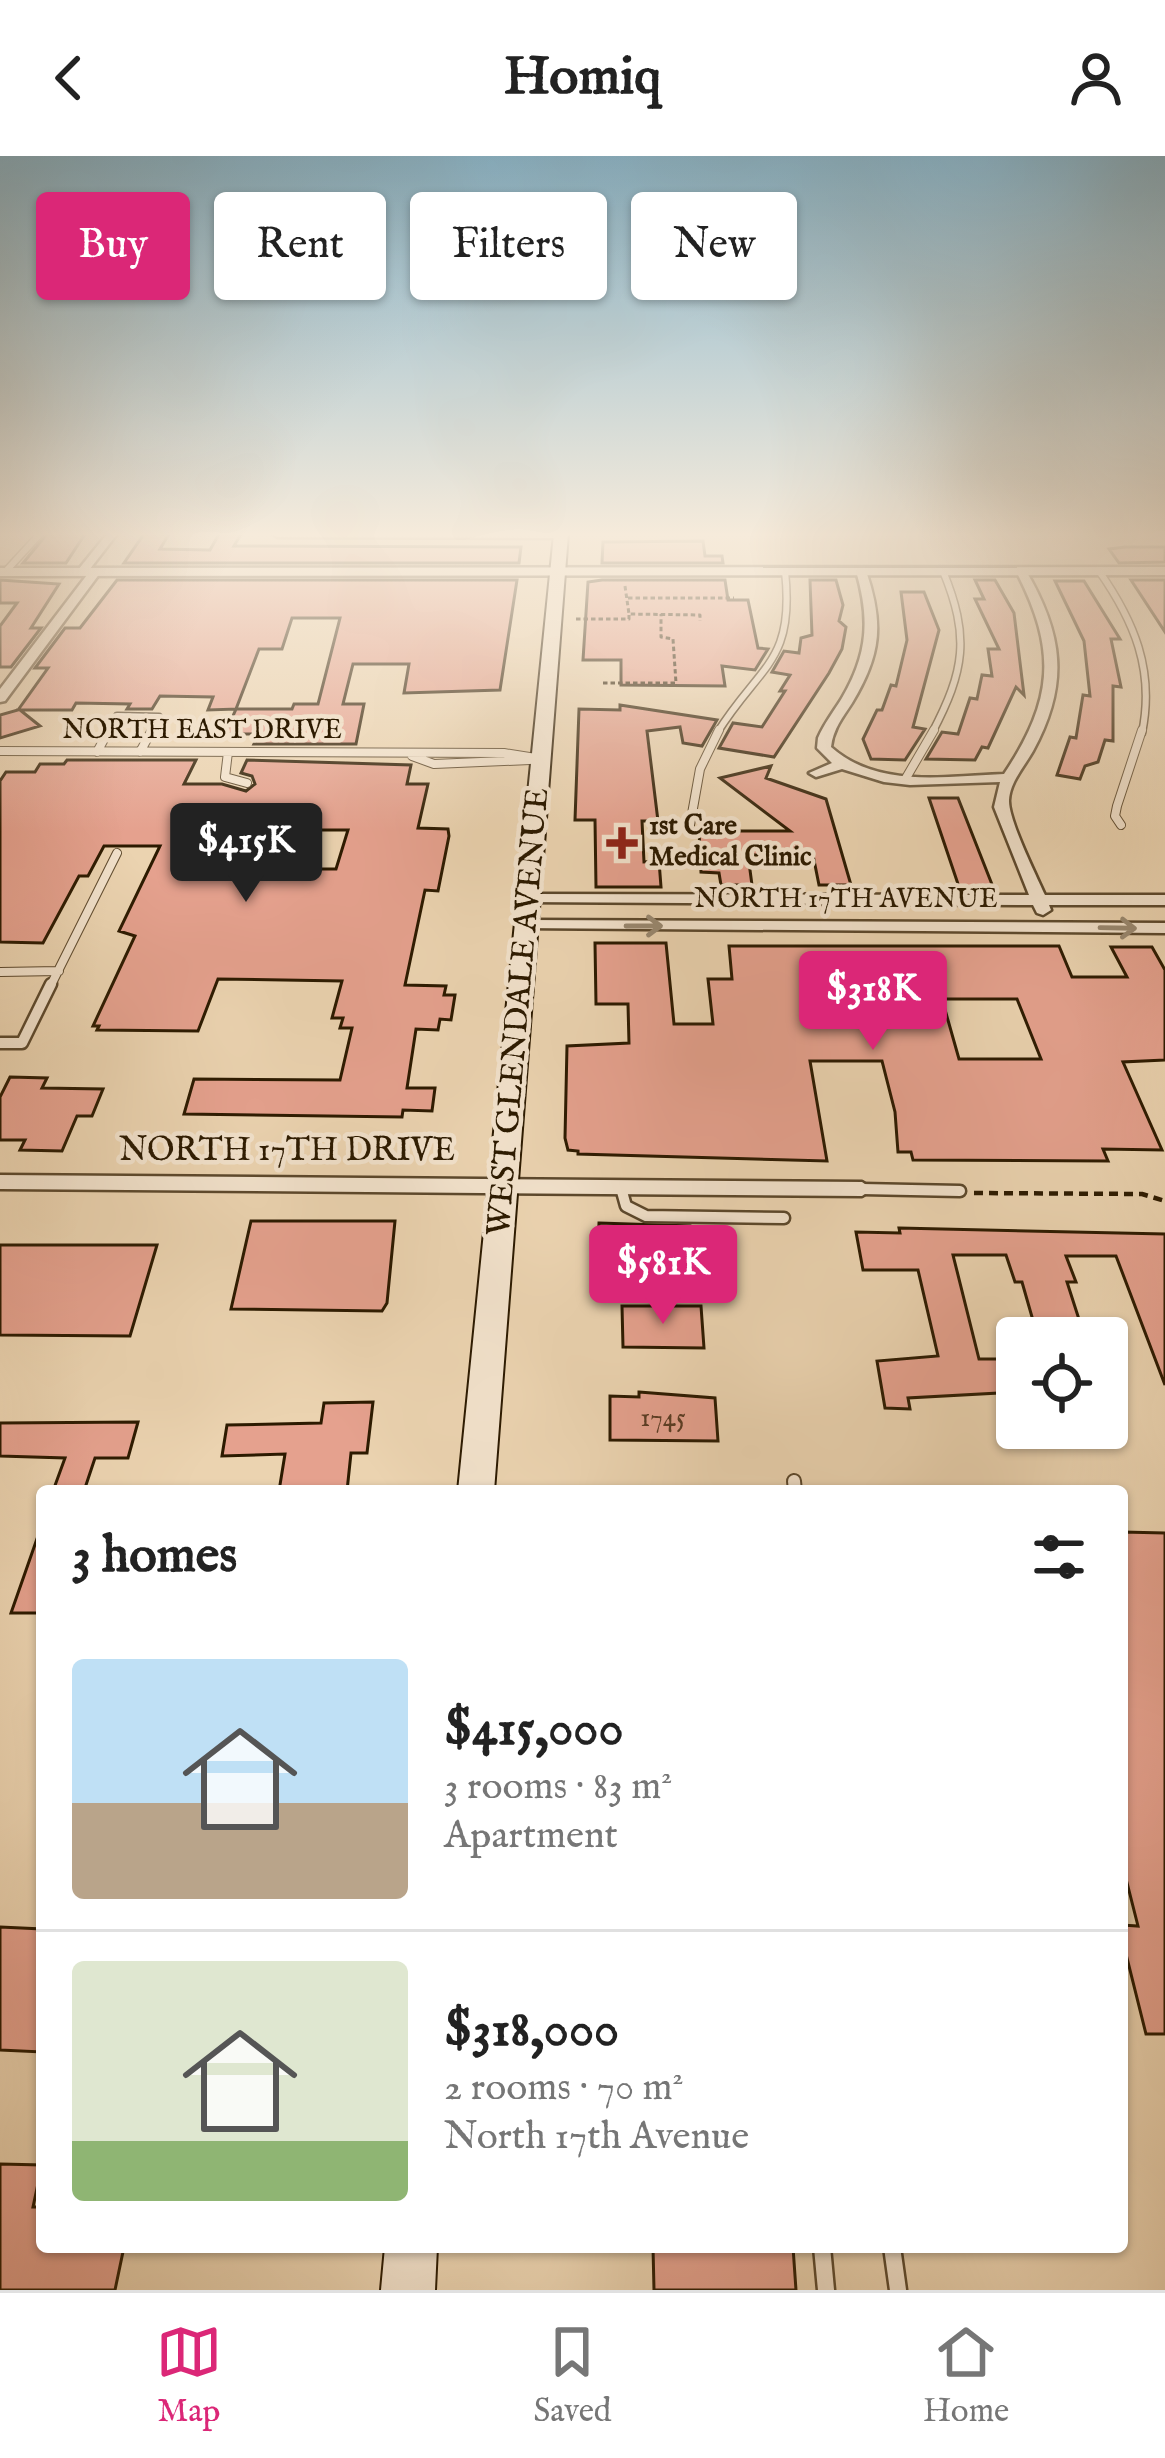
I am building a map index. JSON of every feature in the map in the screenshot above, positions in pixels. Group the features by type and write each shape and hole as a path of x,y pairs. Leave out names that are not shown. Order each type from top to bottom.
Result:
{"main road":[{"name":"WEST GLENDALE AVENUE","path":"477,1485 553,634"},
{"path":"408,2290 411,2253"}],"street":[{"path":"0,698 45,634"},
{"path":"873,634 863,676 822,741 840,765 870,775 906,778 1007,778"},
{"path":"1050,634 1056,673 1025,753 1001,793 1002,816 1051,927"},
{"path":"817,773 840,765"},
{"name":"NORTH 17TH AVENUE","path":"530,899 1165,900"},
{"name":"NORTH 17TH AVENUE","path":"527,925 1165,928"},
{"name":"NORTH 17TH DRIVE","path":"0,1182 862,1190"}],"lane":[{"path":"690,825 706,750 779,657 787,634"},
{"path":"906,778 938,721 957,672 963,634"},
{"path":"1121,825 1115,816 1117,800 1142,735 1148,697 1145,654 1137,634"},
{"path":"97,752 117,716 159,717 140,752"},
{"name":"NORTH EAST DRIVE","path":"0,751 404,752 542,758"},
{"path":"228,752 225,777 247,784"},
{"name":"NORTH EAST DRIVE","path":"404,752 434,764 542,758"},
{"path":"461,764 474,753"},
{"path":"0,1043 22,1043 117,853"},
{"path":"1,974 59,971"},
{"path":"621,1188 626,1206 646,1216 784,1218"},
{"path":"862,1190 962,1192"},
{"path":"823,2253 826,2290"},
{"path":"893,2253 898,2290"}],"path":[{"path":"603,682 676,683 673,639 661,634"},
{"path":"962,1192 1142,1194 1165,1201"}],"building":[{"path":"0,634 37,634 11,667 0,667"},
{"path":"61,634 287,634 282,649 259,649 236,709 208,710 213,697 160,696 152,709 76,703 72,710 20,710 40,726 0,738 0,715 18,710 48,668 35,668"},
{"path":"336,634 509,634 500,690 404,693 409,664 353,664 343,704 364,704 356,744 254,744 259,734 225,734 236,709 318,704"},
{"path":"585,634 755,634 758,648 768,649 755,670 722,666 725,686 621,685 621,660 583,660"},
{"path":"845,634 829,673 774,757 719,748 733,723 762,727 790,675 772,672 784,651 799,653 801,638"},
{"path":"906,634 938,634 913,727 925,729 905,760 871,759 863,739 891,685 896,686"},
{"path":"992,634 1017,634 1024,695 1016,687 988,748 982,747 975,760 926,759 942,732 958,734 970,698 977,699 982,675 992,676 988,649 999,649"},
{"path":"1080,634 1117,634 1120,639 1111,639 1121,687 1113,686 1113,741 1105,740 1098,762 1085,766 1080,779 1057,775 1070,737 1076,738 1083,695 1090,696"},
{"path":"620,705 717,720 702,746 683,743 680,727 647,731 658,821 642,821 644,862 659,861 661,887 596,887 595,820 575,820 579,709 620,710"},
{"path":"67,760 196,760 184,784 222,784 246,791 255,784 252,776 241,773 247,760 411,765 407,784 428,784 418,828 448,829 449,836 438,891 425,890 405,985 446,986 444,995 455,995 451,1020 440,1019 438,1030 416,1029 407,1088 435,1088 432,1111 403,1110 402,1117 184,1114 194,1079 340,1080 352,1028 340,1028 343,1018 332,1018 342,981 218,979 198,1031 97,1030 99,1026 93,1026 135,936 119,931 160,846 104,846 88,876 79,876 43,943 0,942 0,781 6,772 35,772 40,764","holes":["302,830 348,830 336,869 288,869"]},
{"path":"771,766 766,778 826,799 851,885 819,885 813,855 748,855 752,885 721,885 719,873 701,872 699,831 790,831 720,778"},
{"path":"929,798 958,798 993,887 959,887"},
{"path":"595,943 666,943 674,1024 713,1024 708,979 732,979 729,946 1059,946 1072,977 1127,977 1111,947 1152,947 1165,970 1165,1060 1123,1062 1162,1150 1103,1149 1108,1161 913,1160 911,1152 898,1152 895,1112 882,1061 810,1061 827,1161 578,1154 568,1150 565,1138 567,1046 629,1043 628,1004 596,1004","holes":["942,999 1017,999 1041,1059 959,1059"]},
{"path":"10,1077 47,1078 42,1088 103,1089 92,1116 77,1116 62,1151 20,1150 25,1140 0,1140 0,1097"},
{"path":"251,1221 395,1221 387,1303 382,1311 231,1309"},
{"path":"599,1223 690,1226 691,1250 639,1250 639,1254 598,1250"},
{"path":"899,1228 1165,1234 1165,1385 1116,1256 1066,1256 1076,1282 1067,1282 1078,1317 1032,1317 1022,1282 1015,1282 1006,1255 953,1255 979,1359 996,1359 996,1393 908,1398 910,1409 885,1408 877,1361 938,1356 918,1270 863,1270 856,1232 900,1233"},
{"path":"0,1245 157,1245 130,1336 0,1335"},
{"path":"622,1306 701,1306 704,1348 623,1347"},
{"path":"639,1392 715,1398 718,1441 610,1440 610,1396 639,1397"},
{"path":"373,1402 367,1453 351,1453 348,1485 280,1485 285,1454 222,1456 227,1425 321,1423 324,1403"},
{"path":"138,1422 128,1458 95,1458 86,1485 55,1485 65,1458 0,1456 0,1423"},
{"path":"1128,1532 1165,1533 1165,2034 1146,2034 1128,1962 1128,1925 1138,1926 1128,1887"},
{"path":"36,1542 36,1613 11,1613"},
{"path":"0,1927 36,1929 36,2052 0,2050"},
{"path":"0,2164 36,2165 36,2253 123,2253 115,2290 0,2290"},
{"path":"653,2253 793,2253 796,2290 654,2290"}],"place":[{"name":"1st Care Medical Clinic","path":"622,843"}]}
